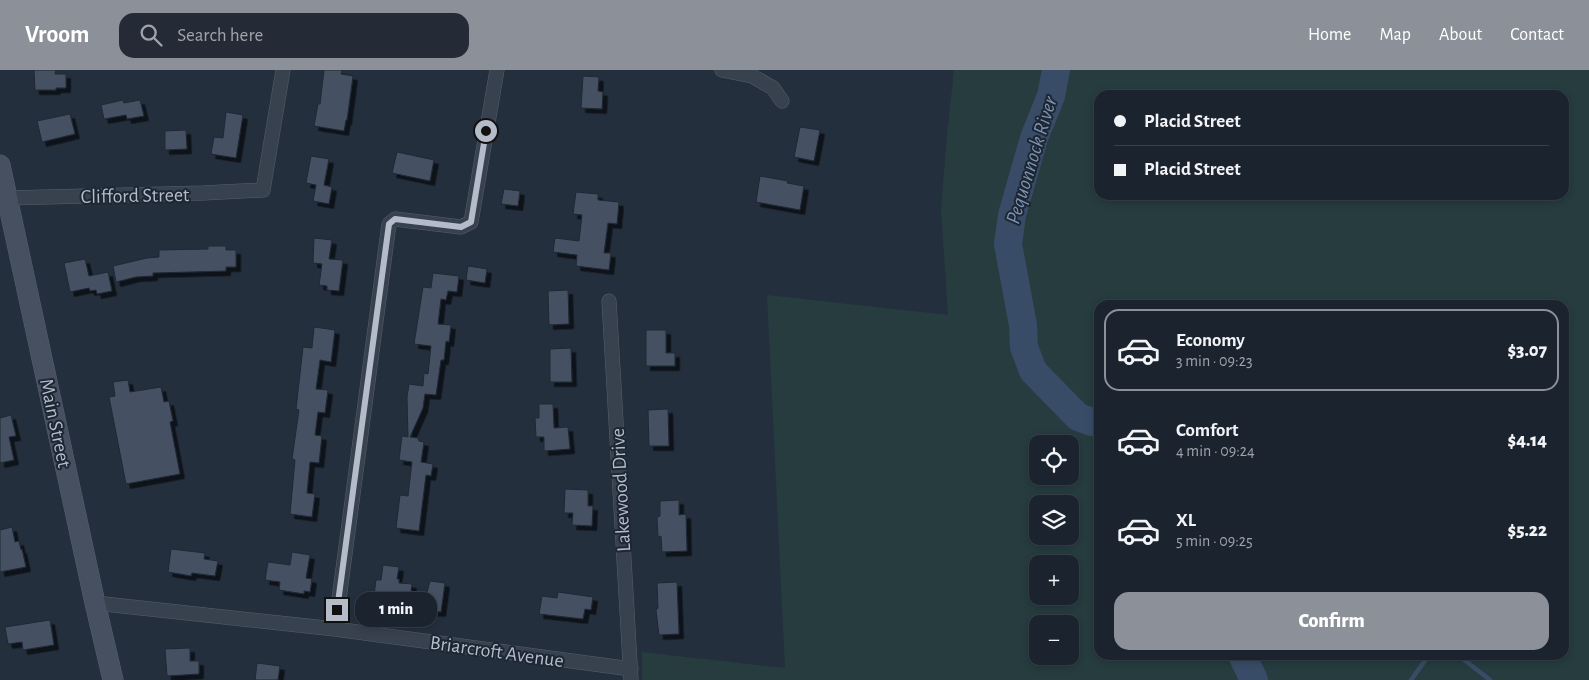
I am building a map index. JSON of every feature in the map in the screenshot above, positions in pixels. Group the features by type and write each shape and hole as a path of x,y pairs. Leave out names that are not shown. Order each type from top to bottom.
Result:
{"main road":[{"name":"Main Street","path":"0,165 113,680"}],"street":[{"name":"Clifford Street","path":"7,198 263,190 283,70"},
{"path":"335,629 389,224 395,219 461,227 471,222 497,70"},
{"path":"722,70 752,76 773,88 782,101"},
{"name":"Lakewood Drive","path":"609,301 631,675"},
{"name":"Briarcroft Avenue","path":"95,603 335,629 631,675"}],"green space":[{"path":"954,70 1589,70 1589,680 642,680 642,652 785,668 767,295 948,315 941,209"}],"building":[{"path":"34,70 56,70 55,74 66,74 66,88 35,90"},
{"path":"324,70 342,70 341,74 353,76 344,131 314,126 318,104 320,104"},
{"path":"583,76 599,77 598,91 603,92 602,109 581,108"},
{"path":"123,100 124,103 140,100 144,116 127,119 126,115 104,119 101,105"},
{"path":"226,112 243,115 236,158 211,154 214,137 223,138"},
{"path":"70,114 75,134 42,142 37,121"},
{"path":"800,127 820,130 814,161 794,157"},
{"path":"186,130 187,149 165,150 165,131"},
{"path":"397,152 434,160 430,181 392,173"},
{"path":"311,156 329,159 324,185 332,187 329,204 313,201 316,185 306,183"},
{"path":"760,176 804,186 800,210 756,202"},
{"path":"504,189 520,191 518,206 501,204"},
{"path":"576,192 598,194 598,200 619,202 617,224 608,223 604,253 611,253 609,270 576,266 577,255 553,252 555,238 579,241 582,215 573,214"},
{"path":"314,238 332,240 329,259 343,260 339,291 327,290 327,286 319,285 322,264 313,263"},
{"path":"208,246 226,246 226,250 236,250 236,267 226,267 226,271 153,273 153,276 136,277 116,282 113,266 159,257 159,250 208,249"},
{"path":"85,259 89,276 108,272 112,291 97,294 96,290 90,291 89,288 70,292 64,263"},
{"path":"468,266 487,269 485,283 466,280"},
{"path":"433,273 459,276 457,292 448,291 446,300 441,299 438,324 451,325 449,342 446,341 444,360 441,360 436,395 425,394 423,408 410,437 418,438 419,441 424,442 421,462 433,464 431,476 426,475 419,531 396,528 400,495 408,496 412,462 399,460 402,436 408,437 407,397 409,384 423,386 424,373 428,374 431,346 414,344 423,287 431,288"},
{"path":"568,290 569,324 549,325 548,291"},
{"path":"314,327 335,330 331,362 320,360 316,389 328,390 325,413 318,412 315,435 322,436 319,463 310,462 307,493 315,494 312,517 290,514 295,460 292,459 299,410 296,409 303,347 312,348"},
{"path":"646,330 666,330 666,353 675,353 675,366 646,366"},
{"path":"571,348 572,382 550,382 550,349"},
{"path":"128,380 130,392 161,387 164,402 169,401 173,421 170,422 180,474 126,484 109,397 115,396 113,382"},
{"path":"539,404 553,404 554,428 568,427 570,449 544,451 544,437 536,437 535,418 539,418"},
{"path":"668,409 669,446 649,446 648,410"},
{"path":"11,415 16,436 9,437 14,460 0,463 0,418"},
{"path":"565,489 588,490 588,506 593,506 592,526 572,525 573,513 564,513"},
{"path":"679,500 679,515 686,514 687,551 662,552 661,536 658,537 657,517 660,516 660,501"},
{"path":"12,527 15,542 19,541 22,549 26,567 0,572 0,530"},
{"path":"171,549 205,553 204,559 218,561 215,576 192,573 191,576 168,572"},
{"path":"292,552 310,555 306,578 312,579 310,592 304,591 304,594 279,590 280,582 265,580 268,562 290,565"},
{"path":"383,565 399,567 397,579 399,579 399,583 412,584 409,606 373,602 376,580 381,580"},
{"path":"430,581 445,583 441,612 422,610"},
{"path":"677,582 679,634 659,635 656,610 658,608 657,583"},
{"path":"558,592 593,597 591,610 585,609 583,619 539,614 542,596 557,598"},
{"path":"50,620 54,645 23,650 22,642 8,644 5,627"},
{"path":"190,648 190,661 199,661 199,674 167,676 165,649"},
{"path":"257,663 280,666 278,680 255,680"}],"waterway":[{"name":"Pequonnock River","path":"1056,70 1051,96 1034,138 1012,215 1008,244 1023,325 1024,347 1033,371 1078,417 1094,422"},
{"name":"Pequonnock River","path":"1244,660 1254,680"},
{"path":"1411,680 1425,660"},
{"path":"1464,660 1490,680"}],"route":[{"path":"337,610 389,224 395,219 461,227 471,222 486,131"}]}
